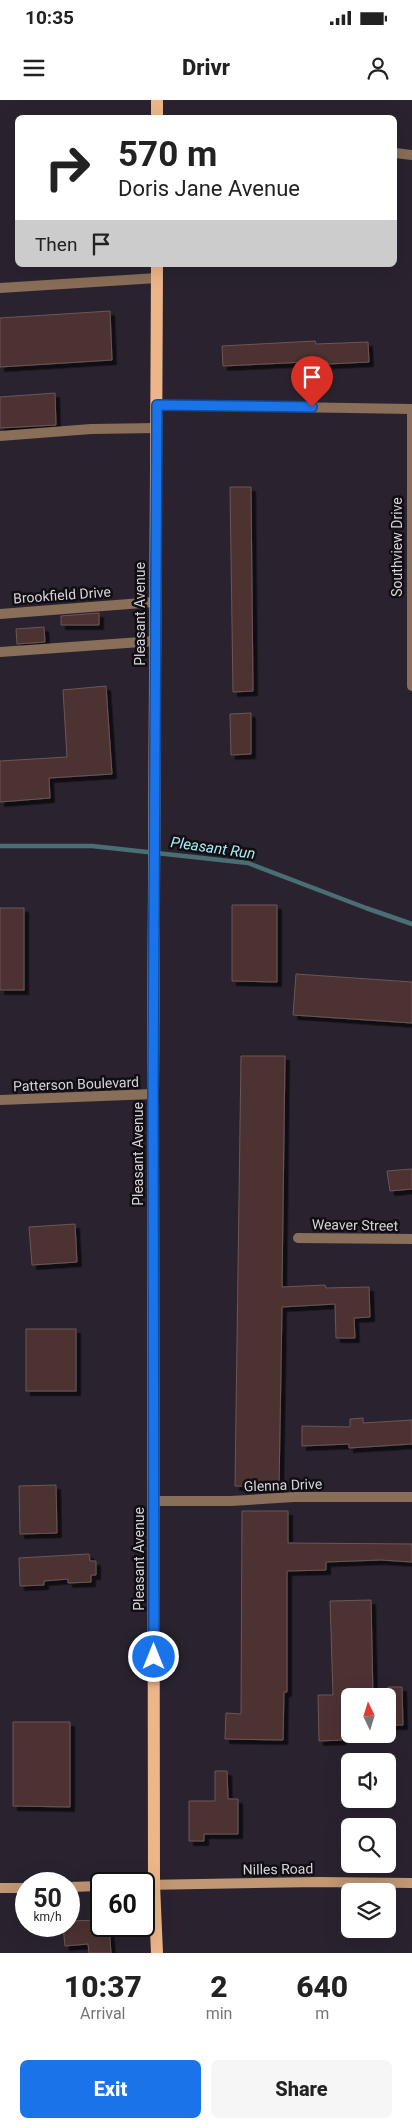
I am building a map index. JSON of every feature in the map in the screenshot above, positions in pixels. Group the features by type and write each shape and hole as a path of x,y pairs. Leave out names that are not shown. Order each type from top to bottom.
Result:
{"main road":[{"path":"157,100 157,115"},
{"name":"Pleasant Avenue","path":"149,1872 154,1501 153,1094 157,271"},
{"name":"Pleasant Avenue","path":"155,1936 157,1953"}],"street":[{"path":"397,152 412,155"},
{"path":"0,288 157,271"},
{"path":"157,405 412,409"},
{"name":"Southview Drive","path":"412,409 412,686"},
{"path":"0,436 91,429 157,428"},
{"name":"Brookfield Drive","path":"0,614 155,602"},
{"path":"0,652 155,641"},
{"name":"Patterson Boulevard","path":"0,1100 153,1094"},
{"name":"Weaver Street","path":"298,1238 412,1239"},
{"name":"Glenna Drive","path":"154,1501 231,1501 294,1497 412,1497"},
{"name":"Nilles Road","path":"155,1885 319,1882 412,1883"},
{"path":"0,1888 15,1888"}],"building":[{"path":"110,311 112,360 0,367 0,318"},
{"path":"315,341 316,344 368,342 369,362 328,364 327,361 223,366 222,346"},
{"path":"55,393 56,425 0,428 0,397"},
{"path":"230,487 251,487 253,691 233,692"},
{"path":"99,613 99,625 61,625 61,616"},
{"path":"44,627 45,642 17,644 16,629"},
{"path":"106,686 112,774 49,778 50,798 0,802 0,761 67,757 63,690"},
{"path":"251,713 251,754 231,755 230,714"},
{"path":"232,905 277,905 277,982 232,981"},
{"path":"0,908 24,908 24,990 0,990"},
{"path":"296,974 412,982 412,1023 293,1015"},
{"path":"241,1056 285,1056 282,1287 325,1285 326,1288 369,1287 370,1317 354,1318 355,1338 336,1338 335,1304 282,1307 279,1487 235,1486"},
{"path":"412,1169 412,1189 390,1191 387,1171"},
{"path":"75,1224 77,1262 32,1265 29,1227"},
{"path":"26,1329 76,1329 76,1391 26,1391"},
{"path":"363,1418 363,1423 412,1420 412,1444 349,1448 349,1444 302,1446 302,1426 350,1427 350,1419"},
{"path":"56,1485 57,1533 20,1534 19,1486"},
{"path":"242,1511 288,1511 288,1543 412,1544 412,1562 381,1560 326,1562 326,1570 287,1571 287,1692 284,1692 283,1740 225,1739 226,1713 241,1714"},
{"path":"89,1554 90,1561 96,1561 96,1575 91,1575 91,1582 68,1583 68,1579 44,1581 44,1585 20,1586 19,1558"},
{"path":"371,1600 373,1688 341,1688 341,1740 319,1741 318,1695 333,1695 330,1601"},
{"path":"402,1687 403,1725 396,1725 396,1688 388,1688"},
{"path":"13,1722 70,1722 70,1807 13,1806"},
{"path":"215,1771 227,1771 228,1799 238,1799 238,1834 204,1834 204,1841 189,1841 189,1801 215,1801"},
{"path":"90,1920 90,1937 110,1937 111,1953 89,1953 88,1944 65,1946 64,1937 80,1937 80,1921"}],"waterway":[{"name":"Pleasant Run","path":"0,846 92,846 248,863 412,924"}],"route":[{"path":"154,1657 153,1094 157,405 312,407"}]}
